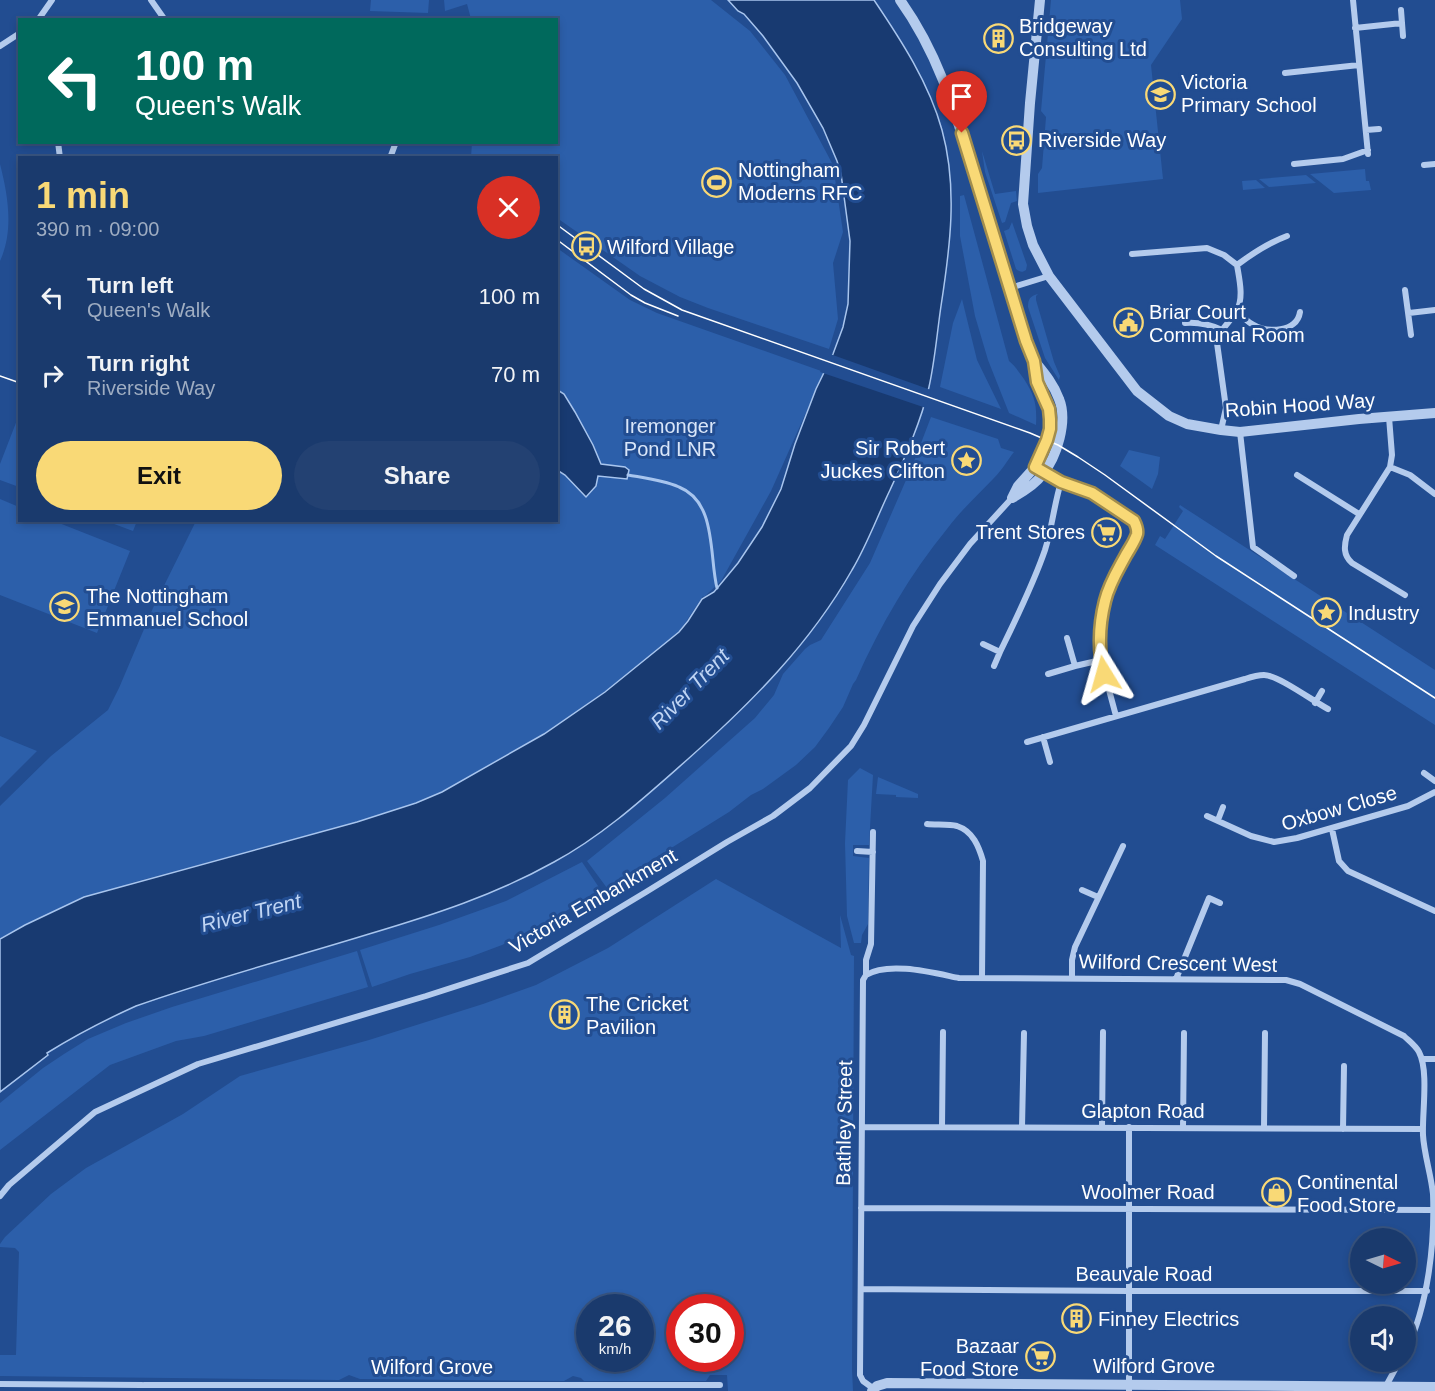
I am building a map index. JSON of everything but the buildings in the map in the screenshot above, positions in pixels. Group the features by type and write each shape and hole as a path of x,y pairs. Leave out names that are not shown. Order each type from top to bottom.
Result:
{"street":[{"path":"41,18 52,0"},
{"path":"151,0 164,18"},
{"path":"900,0 909,12 938,66 946,86 1026,341 1034,361 1056,391 1060,401 1062,413 1058,445 1039,470 1061,482 1092,493 1134,521 1137,527 1136,537 1112,579 1101,617 1101,660 1116,716"},
{"name":"Robin Hood Way","path":"1040,0 1023,204 1027,226 1033,245 1049,276 1137,391 1157,407 1187,424 1240,432 1435,413"},
{"path":"1294,164 1343,159 1368,152 1353,0"},
{"path":"1401,10 1403,36"},
{"path":"1355,28 1402,23"},
{"path":"0,46 18,34"},
{"path":"1285,73 1359,65"},
{"path":"1366,130 1379,129"},
{"path":"1424,165 1435,164"},
{"path":"1237,265 1267,244 1287,236"},
{"path":"1132,254 1208,248 1224,255 1237,265 1240,297 1237,311 1218,337 1217,348 1226,408 1221,430"},
{"path":"1010,288 1049,276"},
{"path":"1405,290 1411,335"},
{"path":"1408,313 1435,310"},
{"path":"1237,311 1258,327 1274,330 1295,324 1300,312"},
{"path":"1185,323 1210,324 1222,330"},
{"path":"1389,417 1392,455 1390,467 1347,535 1345,550 1352,563 1405,595"},
{"path":"1240,432 1253,548 1294,576"},
{"path":"1390,467 1410,475 1435,494"},
{"name":"Victoria Embankment","path":"0,1196 9,1185 95,1112 198,1064 528,963 773,816 810,788 851,746 864,725 913,626 940,584 970,544 1012,498 1018,486 1027,483 1039,470"},
{"path":"1297,475 1359,514"},
{"path":"994,666 1040,564 1051,530 1061,482"},
{"path":"1067,638 1075,666"},
{"path":"983,644 1000,652"},
{"path":"1048,674 1101,660"},
{"path":"1027,742 1265,675 1276,678 1328,709"},
{"path":"1315,703 1322,692"},
{"path":"1043,737 1050,762"},
{"path":"1424,773 1435,780"},
{"name":"Oxbow Close","path":"1207,816 1251,836 1274,843 1332,829 1408,806 1435,792"},
{"path":"1218,820 1223,807"},
{"path":"927,824 957,826 974,838 979,847 983,861 982,978"},
{"path":"1332,829 1339,861 1348,871 1435,911"},
{"name":"Bathley Street","path":"873,832 871,944 866,960 866,975 863,980 860,1375 873,1390"},
{"path":"1072,978 1075,947 1123,846"},
{"path":"857,851 873,852"},
{"path":"1082,890 1098,897"},
{"path":"1176,979 1209,898 1220,903"},
{"name":"Wilford Crescent West","path":"866,975 878,970 904,969 959,978 1286,980 1404,1036 1415,1046 1422,1059"},
{"path":"942,1032 942,1127"},
{"path":"1102,1127 1103,1032"},
{"path":"1022,1127 1023,1033"},
{"path":"1184,1033 1184,1128"},
{"path":"1264,1128 1265,1033"},
{"path":"1416,1325 1427,1291 1434,1255 1435,1210 1423,1129 1422,1059 1435,1059"},
{"path":"1343,1129 1344,1066"},
{"name":"Glapton Road","path":"862,1127 1423,1129"},
{"path":"1129,1127 1129,1387"},
{"name":"Woolmer Road","path":"861,1208 1435,1210"},
{"name":"Beauvale Road","path":"861,1289 1427,1291"},
{"path":"1381,1388 1393,1372"},
{"name":"Wilford Grove","path":"873,1390 887,1383 1129,1387 1435,1387"},
{"name":"Wilford Grove","path":"0,1384 414,1384 575,1388 682,1388 720,1385"}],"green space":[{"path":"371,0 429,0 428,13 370,11"},
{"path":"444,0 711,0 750,31 785,75 833,165 843,232 833,263 838,319 829,349 680,297 640,276 558,219 558,156 471,156 472,144 558,144 558,18 471,18 467,4 445,11"},
{"path":"1051,0 1180,0 1182,19 1151,65 1163,179 1038,193 1038,174 1042,168 1046,117 1041,111"},
{"path":"982,151 995,194 1016,191 1017,201 1011,203 1005,222 1002,223 985,172"},
{"path":"0,164 7,200 8,225 7,238 0,261"},
{"path":"1365,169 1366,181 1369,181 1371,190 1334,193 1310,174"},
{"path":"1306,175 1316,183 1269,187 1259,179"},
{"path":"1256,180 1265,188 1243,190 1242,181"},
{"path":"964,195 1009,361 1031,391 1036,406 1036,425 1009,413 988,360 975,316 960,236 960,196"},
{"path":"1012,222 1027,265 1026,270 1022,272 1016,269 1004,231 1009,229"},
{"name":"Iremonger Pond LNR","path":"558,249 630,300 657,313 824,372 771,491 721,581 703,596 679,632 578,714 442,792 416,803 357,822 131,883 0,941 0,806 51,756 108,710 153,608 196,522 558,522"},
{"path":"1038,294 1036,300 1060,376 1059,380 1045,358 1028,307 1030,298"},
{"path":"962,299 977,360 1001,409 940,387 953,323"},
{"path":"931,417 998,439 1001,448 1014,452 997,475 952,522 908,582 875,640 843,707 829,728 815,747 796,765 763,789 607,888 587,861 665,798 755,718 774,695 783,674 805,649 821,640 870,563"},
{"path":"18,418 18,487 0,480 0,464"},
{"path":"1129,450 1160,457 1158,474 1152,489 1120,466"},
{"path":"0,499 18,507 18,522 57,522 130,551 97,633 0,595"},
{"path":"1180,505 1435,670 1435,725 1155,545 1160,536 1165,539 1183,511"},
{"path":"109,522 136,522 133,531"},
{"path":"0,736 37,751 0,788"},
{"path":"860,768 873,775 869,845 853,845 853,856 869,858 868,924 862,935 861,943 854,943 847,916 845,843 848,780"},
{"path":"878,777 918,794 918,798 876,794"},
{"path":"582,862 600,889 563,913 502,945 372,987 360,950 506,901"},
{"path":"716,879 841,948 840,915 851,955 854,956 853,1391 728,1391 727,1375 710,1375 706,1381 584,1381 573,1376 564,1381 360,1379 349,1375 339,1380 0,1376 0,1355 16,1355 19,1252 15,1248 0,1247 0,1244 51,1194 86,1168 183,1114 240,1076 369,1040 536,985 608,948"},
{"path":"357,951 368,987 204,1036 176,1041 110,1065 0,1150 0,1103 43,1068 88,1039 172,1007"}],"water":[{"name":"River Trent","path":"728,0 874,0 904,46 930,95 947,152 951,218 934,357 926,400 901,465 862,551 818,623 757,694 688,759 590,840 532,874 440,912 136,1006 47,1053 48,1055 0,1092 0,939 84,897 357,822 442,792 544,734 605,692 679,632 702,599 714,592 738,563 762,527 781,489 816,389 843,327 848,304 850,241 841,174 823,128 797,83 763,36"},
{"path":"558,390 564,394 575,412 601,464 625,467 629,470 627,479 598,476 596,486 586,497 558,471"}],"pier":[{"path":"830,354 931,390 926,408 820,372"}],"waterway":[{"path":"628,475 679,487 691,494 700,505 709,531 717,588"}],"tram line":[{"path":"558,225 644,289 682,310 1030,433 1058,445 1105,475 1216,556 1435,698"},
{"path":"558,240 631,295 678,316"},
{"path":"0,376 18,382"}],"place":[{"name":"Bridgeway Consulting Ltd","path":"998,38"},
{"name":"Victoria Primary School","path":"1160,94"},
{"name":"Riverside Way","path":"1017,140"},
{"name":"Nottingham Moderns RFC","path":"717,182"},
{"name":"Wilford Village","path":"586,247"},
{"name":"Briar Court Communal Room","path":"1128,323"},
{"name":"Sir Robert Juckes Clifton","path":"966,460"},
{"name":"Trent Stores","path":"1106,532"},
{"name":"The Nottingham Emmanuel School","path":"65,607"},
{"name":"Industry","path":"1327,613"},
{"name":"The Cricket Pavilion","path":"565,1015"},
{"name":"Continental Food Store","path":"1276,1193"},
{"name":"Finney Electrics","path":"1077,1319"},
{"name":"Bazaar Food Store","path":"1040,1357"}],"route":[{"path":"962,133 1034,361 1037,382 1049,409 1050,429 1035,467 1061,482 1092,493 1134,521 1137,527 1136,537 1112,579 1105,599 1100,636 1104,674"}]}
